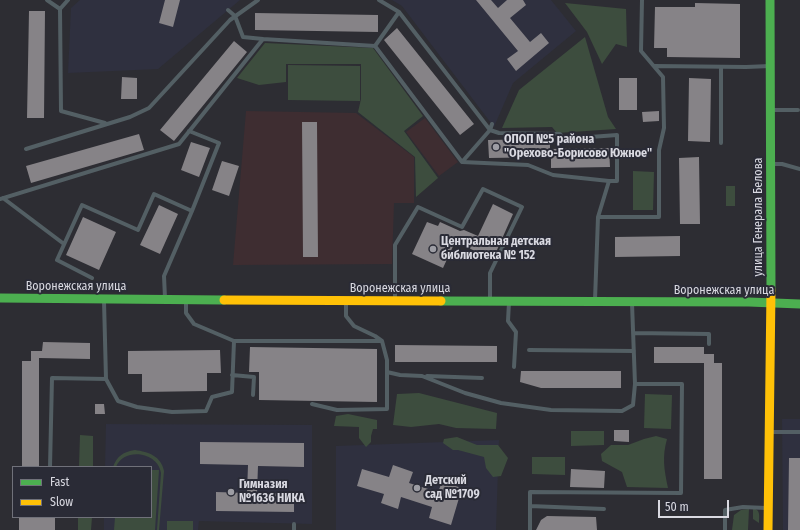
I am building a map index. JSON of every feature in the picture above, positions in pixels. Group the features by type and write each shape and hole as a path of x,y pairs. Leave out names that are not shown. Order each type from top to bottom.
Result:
{"street":[{"name":"улица Генерала Белова","path":"768,530 771,303 770,0"},
{"name":"Воронежская улица","path":"0,298 104,300 164,299 800,304"}],"lane":[{"path":"47,0 60,9"},
{"path":"68,0 60,9 61,111 107,124"},
{"path":"26,149 130,117 149,108 235,16 258,0"},
{"path":"378,0 399,12 490,130 499,133 560,134 564,139 617,136 617,181 553,175 528,165 462,162"},
{"path":"598,217 659,217 660,150 664,128 663,77 641,51 642,0"},
{"path":"228,10 235,16 243,37 374,46 462,162"},
{"path":"374,46 399,12"},
{"path":"1,199 179,144 263,39"},
{"path":"655,66 770,66"},
{"path":"721,67 721,143"},
{"path":"770,110 798,110"},
{"path":"462,162 490,130 492,124"},
{"path":"164,299 164,276 219,143 189,131"},
{"path":"770,164 782,164 800,168"},
{"path":"595,302 598,217 609,181"},
{"path":"395,301 395,245 418,207 462,227 483,189 522,207 490,273 490,302"},
{"path":"92,278 57,260 82,205 138,230 154,194 192,211"},
{"path":"1,199 64,244"},
{"path":"104,300 106,379 118,401 138,407 172,412 206,411 212,397 232,392 234,341"},
{"path":"186,300 186,313 194,324 234,341 382,341"},
{"path":"312,404 337,410 386,409 387,360 382,341 354,326 346,316 346,301"},
{"path":"509,302 508,321 516,332 514,367"},
{"path":"422,376 465,393 501,403 551,410 622,411 633,405 635,384 632,303"},
{"path":"633,333 709,334 709,344"},
{"path":"529,350 634,351"},
{"path":"387,372 400,375 482,378"},
{"path":"232,375 254,377 253,395"},
{"path":"50,466 52,378 106,379"},
{"path":"530,530 530,492 680,493 682,384 635,384"},
{"path":"769,432 800,432"},
{"path":"530,506 604,509"},
{"path":"725,530 725,510 743,507 768,508"},
{"path":"294,524 294,530"}],"shaded area":[{"path":"80,0 240,0 158,69 68,73 71,8"},
{"path":"392,0 551,0 576,31 513,83 494,127 402,6"},
{"path":"246,111 356,113 414,157 414,203 394,203 392,264 233,265"},
{"path":"425,118 458,162 439,176 406,132"},
{"path":"782,419 800,419 800,530 783,530"},
{"name":"Гимназия №1636 НИКА","path":"106,424 312,425 312,524 199,521 198,530 104,530 104,518 152,518 152,466 105,466"},
{"name":"Детский сад №1709","path":"499,440 496,530 336,530 336,446"}],"green space":[{"path":"565,3 626,9 627,47 616,44 602,64 587,32"},
{"path":"585,37 608,117 616,129 557,133 552,127 502,128 519,90"},
{"path":"265,43 373,48 423,116 404,131 438,178 416,197 415,157 358,112 361,99 361,64 286,64 286,82 259,85 237,78"},
{"path":"288,65 360,66 360,101 288,100"},
{"path":"633,171 654,172 653,210 633,210"},
{"path":"726,186 735,186 735,206 726,206"},
{"path":"419,393 497,413 496,429 456,428 439,424 411,427 393,425 397,394"},
{"path":"645,394 672,395 671,429 644,428"},
{"path":"348,414 377,420 377,429 373,429 371,442 366,447 359,438 359,427 334,426 336,416"},
{"path":"571,431 604,431 604,445 571,446"},
{"path":"80,435 93,436 93,466 79,466"},
{"path":"656,436 667,439 664,452 664,463 668,488 627,487 622,472 602,461 601,454 611,445 628,445"},
{"path":"457,437 477,445 498,445 508,458 501,476 493,477 486,468 484,457 453,450 443,443 444,439"},
{"path":"135,450 150,454 157,458 162,466 164,471 159,530 157,530 161,473 159,466 154,460 148,457 133,455 126,457 120,461 117,466 113,466 116,460 127,452"},
{"path":"532,457 565,457 565,475 532,474"},
{"path":"152,470 159,470 155,530 114,530 115,518 152,518"},
{"path":"753,508 758,512 759,523 753,519"},
{"path":"749,509 748,530 732,530 734,515 741,510"},
{"path":"78,518 92,518 91,530 78,530"},
{"path":"167,521 193,521 193,530 167,530"}],"building":[{"path":"165,0 180,0 173,27 159,23"},
{"path":"476,0 491,0 498,8 507,0 523,0 526,5 510,18 530,42 541,33 549,43 516,71 507,59 518,51"},
{"path":"695,3 740,4 740,58 667,57 667,48 654,48 655,7 695,7"},
{"path":"29,11 45,11 44,118 27,118"},
{"path":"255,13 378,15 378,32 255,30"},
{"path":"397,28 474,124 460,135 384,40"},
{"path":"234,41 247,52 174,141 160,130"},
{"path":"122,77 137,78 137,99 121,99"},
{"path":"619,78 637,78 637,110 619,110"},
{"path":"689,78 711,79 710,142 688,141"},
{"path":"659,111 659,121 643,122 642,112"},
{"path":"302,122 317,122 318,257 303,257"},
{"path":"139,134 144,150 31,183 26,166"},
{"path":"550,139 550,149 609,148 610,167 551,168 551,157 489,158 488,140"},
{"path":"191,142 210,148 199,177 181,170"},
{"path":"699,157 700,224 680,224 679,158"},
{"path":"222,161 239,166 229,196 212,190"},
{"path":"493,204 513,214 493,259 455,242 443,268 412,254 427,222 438,226 440,222 460,231 464,230 478,236"},
{"path":"159,205 178,214 160,254 140,245"},
{"path":"83,217 116,232 99,270 66,255"},
{"path":"680,236 680,256 615,257 615,237"},
{"path":"43,342 90,343 90,359 39,358 39,466 22,466 22,361 31,361 31,351 42,351"},
{"path":"395,345 497,346 497,362 395,362"},
{"path":"250,347 377,349 377,402 259,400 259,372 249,372"},
{"path":"654,347 704,347 704,354 714,354 714,363 722,363 722,479 704,479 704,363 654,363"},
{"path":"220,350 221,373 207,373 207,391 142,392 142,374 128,374 128,351"},
{"path":"521,371 621,371 621,388 541,388 520,382"},
{"path":"95,404 104,404 105,414 95,414"},
{"path":"614,430 629,430 629,442 614,441"},
{"path":"200,442 304,443 304,467 258,466 257,493 294,493 294,512 216,511 216,492 247,493 248,465 200,464"},
{"path":"789,458 800,458 800,530 788,530"},
{"path":"393,465 413,472 409,483 438,492 442,482 462,488 451,525 429,518 432,507 401,497 398,509 381,503 384,494 357,486 362,469 389,477"},
{"path":"571,469 605,471 604,488 570,487"},
{"path":"547,516 596,517 597,530 536,530 541,520"},
{"path":"19,518 55,518 55,530 19,530"}],"traffic: fast":[{"path":"770,0 771,290"},
{"path":"0,298 224,300"},
{"path":"441,301 749,302 800,304"}],"traffic: slow":[{"path":"768,530 771,290"},
{"path":"224,300 441,301"}],"place":[{"name":"ОПОП №5 района \"Орехово-Борисово Южное\"","path":"496,147"},
{"name":"Центральная детская библиотека № 152","path":"433,249"},
{"name":"Детский сад №1709","path":"417,488"},
{"name":"Гимназия №1636 НИКА","path":"231,492"}]}
